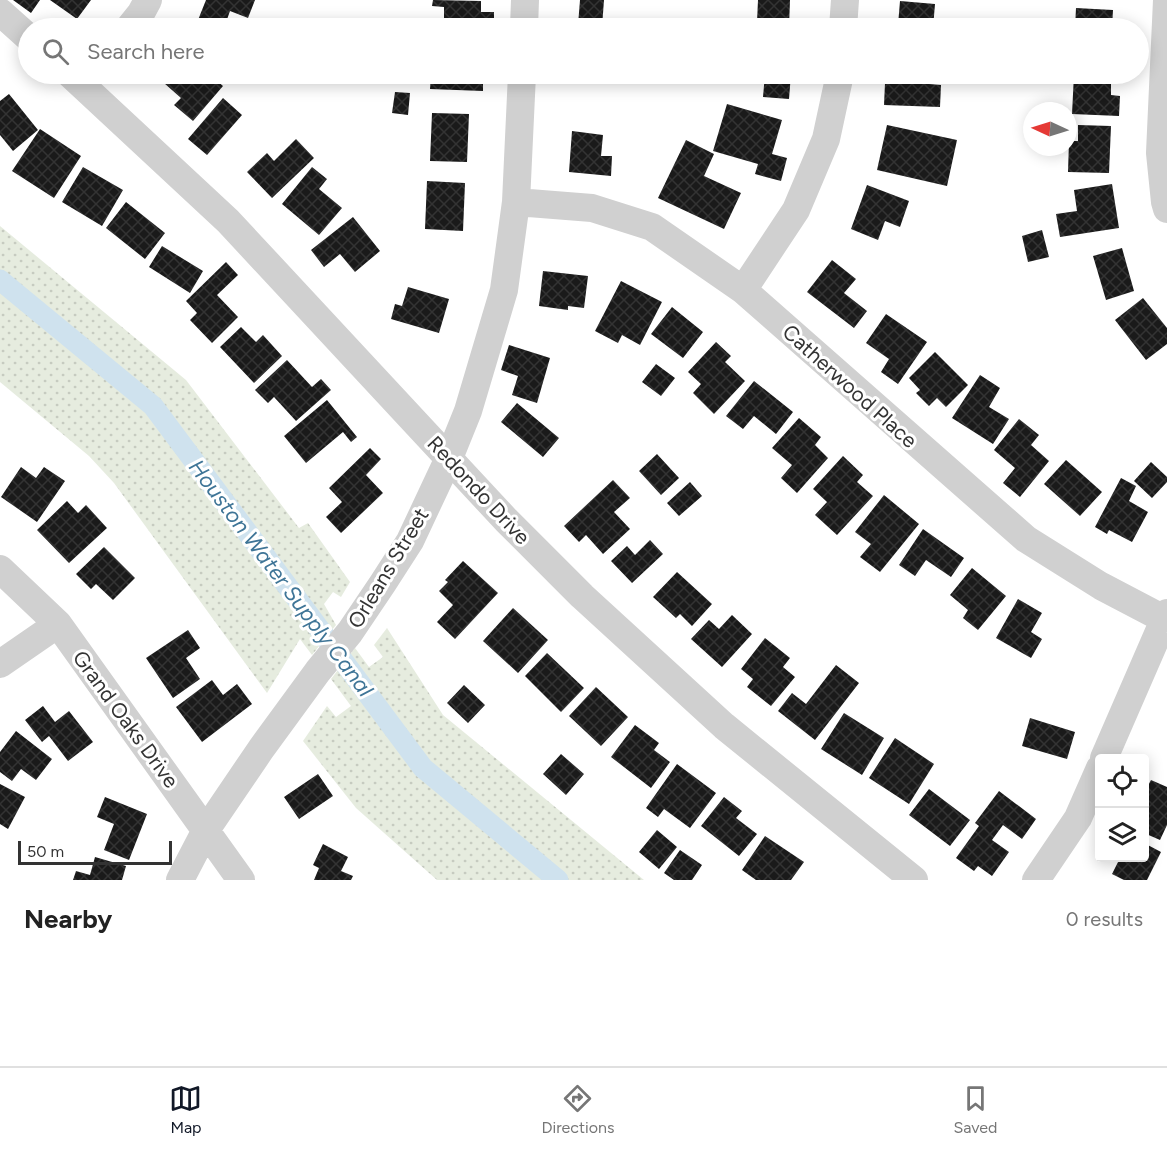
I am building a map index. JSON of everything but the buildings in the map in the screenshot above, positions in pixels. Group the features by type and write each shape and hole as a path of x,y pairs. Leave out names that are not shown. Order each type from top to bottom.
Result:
{"street":[{"path":"137,18 148,0"},
{"path":"524,18 525,0"},
{"path":"844,18 845,0"},
{"path":"1167,0 1160,153 1167,209"},
{"path":"0,12 18,28"},
{"name":"Redondo Drive","path":"88,84 228,221 506,520 648,659 724,726 914,880"},
{"name":"Orleans Street","path":"180,880 206,830 261,749 318,671 350,632 410,541 449,458 468,411 504,290 516,202 522,84"},
{"path":"743,290 796,210 826,139 838,84"},
{"name":"Catherwood Place","path":"516,202 592,208 652,227 743,290 1026,539 1101,586 1166,616"},
{"name":"Grand Oaks Drive","path":"0,569 58,624 241,880"},
{"path":"1106,754 1166,616"},
{"path":"0,664 58,624"},
{"path":"1036,880 1078,818 1095,779"}],"shaded area":[{"path":"0,226 186,380 299,528 308,523 350,582 341,597 333,592 324,604 336,625 312,655 300,639 267,693 114,483 89,456 0,382"},
{"path":"387,628 443,715 644,880 437,880 356,808 303,741 327,706 336,717 351,706 331,679 355,648 369,667 383,657 374,645"}],"waterway":[{"name":"Houston Water Supply Canal","path":"0,280 153,406 423,768 558,880"}]}
